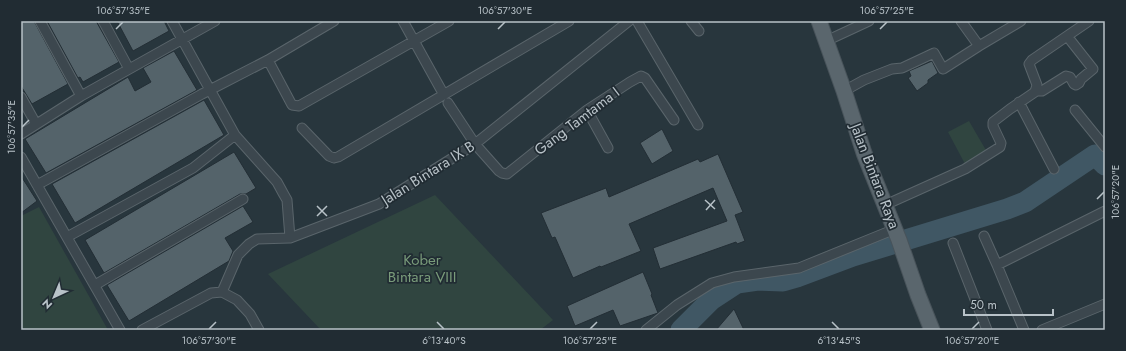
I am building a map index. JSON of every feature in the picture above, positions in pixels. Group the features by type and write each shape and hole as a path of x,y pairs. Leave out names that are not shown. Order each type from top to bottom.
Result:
{"main road":[{"name":"Jalan Bintara Raya","path":"819,21 864,153 897,235 932,330"}],"street":[{"path":"40,21 81,96"},
{"path":"103,21 129,69"},
{"path":"172,21 209,91 235,135 277,182 284,193 287,200 290,238"},
{"path":"21,134 81,96 215,21"},
{"path":"37,185 268,60 334,21"},
{"path":"403,21 446,99 476,144"},
{"path":"268,60 292,105 299,106 449,21"},
{"path":"302,128 329,156 334,158 338,157 446,99 569,21"},
{"name":"Jalan Bintara IX B","path":"222,292 238,255 243,248 249,244 257,239 290,238 379,204 476,144 629,21"},
{"path":"636,21 698,125"},
{"path":"690,21 699,31"},
{"path":"826,41 869,21"},
{"path":"961,21 977,48"},
{"path":"844,91 864,80 892,69 902,68 934,53 943,69 1021,21"},
{"path":"1035,92 1037,85 1029,64 1032,60 1067,36 1077,24 1089,21"},
{"path":"885,205 965,168 1000,147 1002,143 993,126 993,122 1035,92 1042,91 1066,76 1070,77 1076,85 1080,83 1081,79 1093,69 1067,36"},
{"name":"Gang Tamtama I","path":"476,144 499,171 507,174 587,110 641,76 646,78 674,120"},
{"path":"21,97 36,124"},
{"path":"1020,102 1054,168"},
{"path":"587,110 608,148"},
{"path":"1075,110 1105,147"},
{"path":"67,237 193,168 235,135"},
{"path":"21,157 120,330"},
{"path":"95,285 243,199"},
{"path":"998,265 1105,211"},
{"path":"646,330 677,305 712,283 734,277 799,268 897,235"},
{"path":"984,236 998,265 1024,330"},
{"path":"953,243 987,330"},
{"path":"142,330 211,293 222,292 237,300 250,314 259,330"},
{"path":"1042,330 1105,304"}],"green space":[{"path":"969,121 987,152 965,164 948,132"},
{"name":"Kober Bintara VIII","path":"435,195 553,320 540,330 321,330 268,274"},
{"path":"39,207 108,330 21,330 21,216"}],"building":[{"path":"21,21 34,21 68,84 32,104 21,86"},
{"path":"47,21 96,21 119,62 83,82 80,77 78,78"},
{"path":"117,21 164,21 169,31 133,51"},
{"path":"174,51 197,90 46,173 25,139 128,77 135,91 151,82 143,68"},
{"path":"932,61 938,73 917,91 908,78 911,76 909,71"},
{"path":"204,100 224,135 75,223 52,184"},
{"path":"662,129 673,151 652,164 640,143"},
{"path":"234,152 256,188 246,194 240,194 104,273 85,240"},
{"path":"718,154 743,212 735,215 745,241 737,244 736,242 660,269 653,248 727,221 713,188 629,224 641,251 573,278 555,237 552,238 541,213 606,188 609,197 698,159 700,162"},
{"path":"21,176 37,201 21,213"},
{"path":"243,206 253,222 225,238 233,251 229,261 129,321 107,285"},
{"path":"643,272 658,313 620,326 613,310 575,326 567,306"},
{"path":"734,309 744,330 716,330"}],"waterway":[{"path":"681,330 711,300 737,283 758,280 783,281 797,277 853,256 1007,209 1025,202 1095,155 1105,165"}]}
